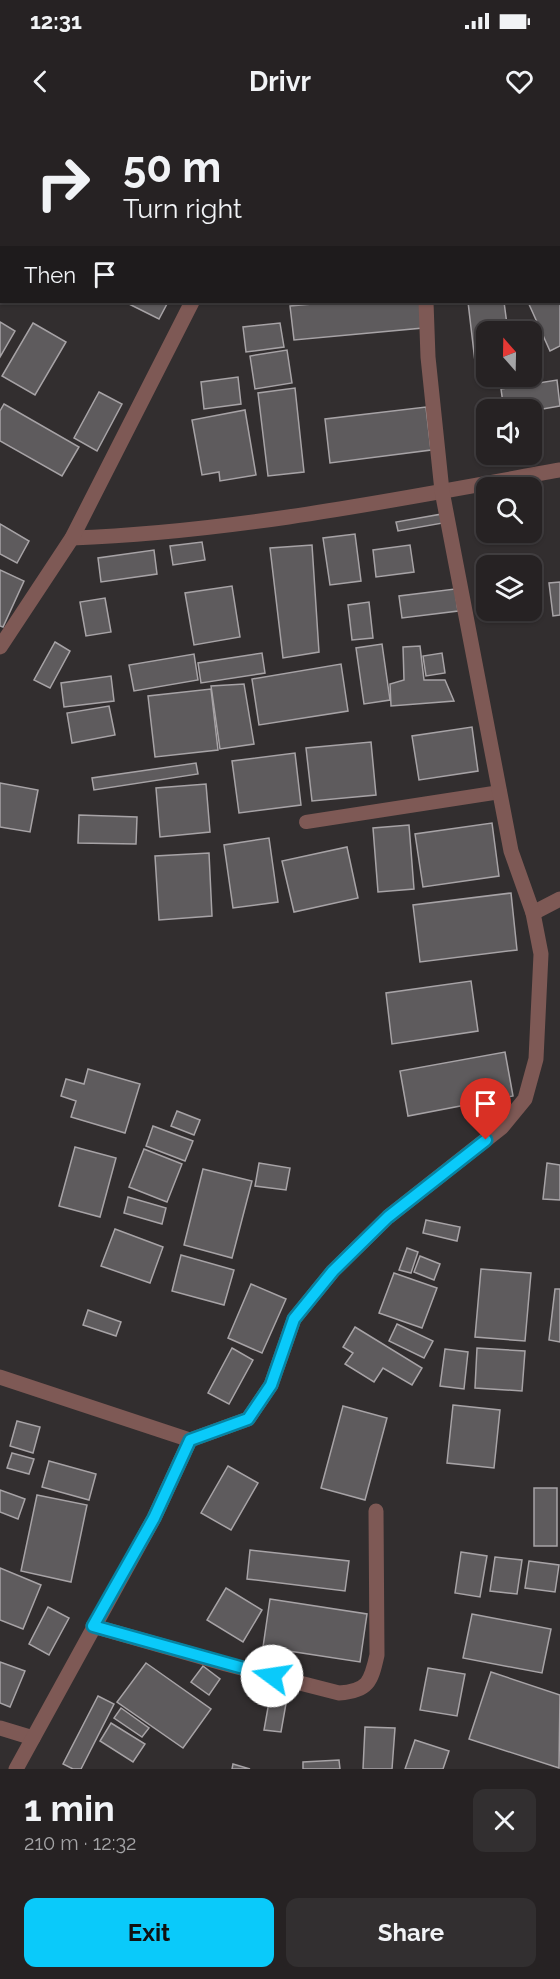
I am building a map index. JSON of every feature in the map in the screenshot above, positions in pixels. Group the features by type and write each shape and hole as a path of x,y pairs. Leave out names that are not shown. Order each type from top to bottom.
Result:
{"street":[{"path":"0,647 72,538 191,303"},
{"path":"0,1377 190,1440 248,1419 271,1385 294,1319 333,1271 388,1217 502,1127 525,1099 536,1059 541,954 533,914 510,851 442,491 428,357 426,303"},
{"path":"72,538 136,536 207,528 560,470"},
{"path":"533,914 560,899"},
{"path":"16,1769 154,1518 190,1440"},
{"path":"93,1626 339,1693 355,1692 367,1685 377,1655 376,1511"},
{"path":"0,1728 33,1738"}],"lane":[{"path":"306,822 500,792"}],"building":[{"path":"127,303 167,303 159,319"},
{"path":"324,303 421,303 423,328 294,340 290,306"},
{"path":"468,303 504,303 507,321 476,321 476,370"},
{"path":"528,303 560,303 560,346 550,351 542,333 542,321 537,321"},
{"path":"0,322 15,331 0,357"},
{"path":"33,323 66,342 35,395 2,376"},
{"path":"280,323 284,347 246,352 243,327"},
{"path":"287,350 292,383 255,389 250,356"},
{"path":"238,377 241,404 204,409 201,382"},
{"path":"557,380 560,406 542,409 542,399 502,399 501,389 542,387 542,382"},
{"path":"295,388 304,472 268,476 258,393"},
{"path":"99,392 122,404 97,451 74,438"},
{"path":"4,404 79,447 62,476 0,441 0,411"},
{"path":"426,407 431,450 330,463 325,419"},
{"path":"245,410 256,475 220,481 219,472 202,475 192,420"},
{"path":"442,514 443,523 398,531 396,522"},
{"path":"0,524 29,541 17,563 0,554"},
{"path":"355,534 361,581 330,585 323,538"},
{"path":"202,542 205,560 173,565 170,546"},
{"path":"312,545 319,652 283,658 270,548"},
{"path":"410,545 414,572 376,577 373,550"},
{"path":"154,550 157,574 101,582 98,558"},
{"path":"0,570 24,581 3,627 0,626"},
{"path":"560,582 560,615 553,616 549,583"},
{"path":"232,586 240,637 194,645 185,593"},
{"path":"455,589 458,611 402,618 399,596"},
{"path":"105,598 111,632 86,636 80,602"},
{"path":"369,602 373,638 352,640 348,605"},
{"path":"55,642 70,651 50,688 34,680"},
{"path":"382,644 390,700 364,704 356,648"},
{"path":"420,646 424,680 445,680 454,701 391,706 390,684 404,680 403,647"},
{"path":"262,653 265,673 201,683 198,663"},
{"path":"442,653 445,673 426,676 423,656"},
{"path":"194,654 198,680 134,691 129,665"},
{"path":"341,664 348,711 259,725 252,679"},
{"path":"111,676 114,701 64,707 61,683"},
{"path":"244,684 254,744 220,749 211,686"},
{"path":"211,689 218,750 155,757 148,696"},
{"path":"109,706 115,735 72,743 67,713"},
{"path":"472,727 478,771 419,780 412,736"},
{"path":"371,742 376,795 312,801 306,748"},
{"path":"295,753 301,805 239,813 232,761"},
{"path":"196,763 198,774 94,790 92,778"},
{"path":"0,783 38,790 30,832 0,827"},
{"path":"206,784 210,832 160,837 156,788"},
{"path":"79,815 137,817 136,844 78,843"},
{"path":"492,823 499,876 423,887 415,834"},
{"path":"409,825 414,889 378,892 373,828"},
{"path":"269,838 278,902 233,908 224,845"},
{"path":"347,847 358,898 294,912 282,861"},
{"path":"209,853 212,916 159,920 155,856"},
{"path":"511,893 517,950 420,962 413,905"},
{"path":"471,981 478,1031 392,1044 386,993"},
{"path":"505,1052 513,1096 408,1116 400,1071"},
{"path":"88,1069 140,1084 125,1133 71,1117 76,1101 61,1096 66,1079 84,1084"},
{"path":"177,1111 200,1120 194,1135 171,1126"},
{"path":"153,1126 193,1141 185,1161 146,1146"},
{"path":"75,1147 116,1158 100,1217 59,1206"},
{"path":"144,1149 182,1164 167,1202 129,1187"},
{"path":"259,1163 290,1168 286,1190 255,1186"},
{"path":"547,1163 560,1165 560,1200 543,1199"},
{"path":"203,1169 252,1181 232,1258 184,1245"},
{"path":"128,1197 166,1208 162,1224 124,1213"},
{"path":"426,1220 460,1227 457,1241 423,1233"},
{"path":"115,1229 163,1247 150,1283 101,1266"},
{"path":"407,1248 418,1252 411,1273 399,1270"},
{"path":"181,1255 234,1270 224,1305 172,1291"},
{"path":"420,1256 440,1264 434,1280 414,1272"},
{"path":"481,1269 531,1273 525,1341 475,1337"},
{"path":"394,1273 437,1288 422,1328 379,1313"},
{"path":"251,1284 286,1299 262,1353 228,1338"},
{"path":"555,1289 560,1289 560,1342 549,1340"},
{"path":"88,1310 121,1322 116,1336 83,1325"},
{"path":"397,1324 433,1341 424,1358 389,1341"},
{"path":"355,1327 422,1368 412,1385 383,1368 374,1382 345,1364 353,1353 343,1347"},
{"path":"232,1348 253,1360 229,1404 208,1393"},
{"path":"477,1348 525,1351 522,1391 475,1388"},
{"path":"445,1349 468,1352 464,1389 440,1386"},
{"path":"453,1405 500,1410 494,1468 447,1463"},
{"path":"343,1406 387,1418 365,1500 321,1488"},
{"path":"17,1421 40,1427 33,1453 10,1446"},
{"path":"12,1453 34,1459 29,1474 7,1468"},
{"path":"49,1461 96,1474 89,1500 42,1487"},
{"path":"228,1466 258,1483 231,1530 201,1513"},
{"path":"534,1488 557,1488 557,1546 534,1546"},
{"path":"0,1490 25,1499 18,1519 0,1512"},
{"path":"37,1495 87,1505 71,1582 21,1571"},
{"path":"250,1550 349,1561 345,1591 247,1579"},
{"path":"461,1552 487,1556 480,1597 455,1593"},
{"path":"495,1557 522,1560 517,1594 490,1591"},
{"path":"529,1561 559,1565 555,1592 525,1588"},
{"path":"0,1568 41,1585 23,1629 0,1620"},
{"path":"226,1588 262,1610 243,1642 207,1620"},
{"path":"270,1599 367,1614 360,1662 263,1647"},
{"path":"48,1607 69,1618 49,1655 29,1644"},
{"path":"472,1614 551,1629 542,1673 463,1658"},
{"path":"0,1662 25,1671 10,1707 0,1703"},
{"path":"146,1663 211,1709 183,1748 117,1702"},
{"path":"203,1666 220,1679 209,1695 191,1682"},
{"path":"428,1668 465,1674 457,1716 420,1710"},
{"path":"491,1672 560,1695 559,1768 469,1739"},
{"path":"98,1696 114,1704 81,1769 73,1769 63,1764"},
{"path":"270,1696 287,1698 281,1732 264,1730"},
{"path":"121,1708 149,1728 142,1737 114,1718"},
{"path":"111,1723 145,1744 133,1762 100,1741"},
{"path":"365,1727 395,1728 392,1769 363,1769"},
{"path":"415,1740 449,1751 443,1769 405,1769"},
{"path":"339,1760 340,1769 303,1769 303,1762"},
{"path":"233,1764 250,1769 232,1769"}],"route":[{"path":"272,1676 93,1626 154,1518 190,1440 248,1419 271,1385 294,1319 333,1271 388,1217 486,1140"}]}
